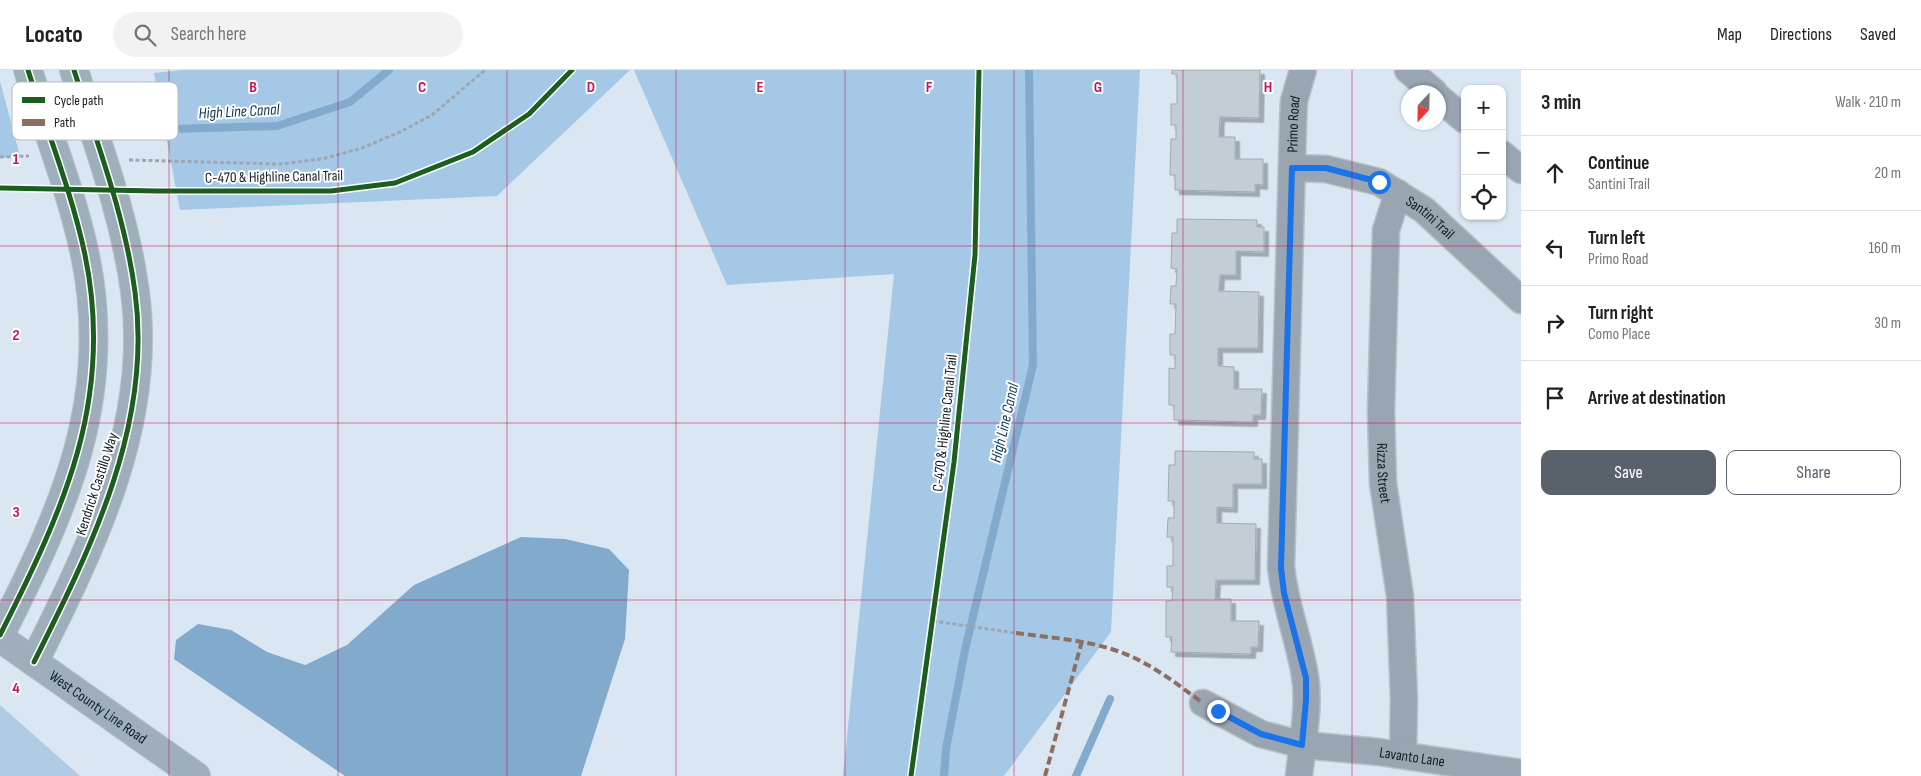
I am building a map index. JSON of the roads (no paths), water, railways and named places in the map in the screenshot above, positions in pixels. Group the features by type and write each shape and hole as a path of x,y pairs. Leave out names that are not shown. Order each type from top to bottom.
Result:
{"main road":[{"name":"Kendrick Castillo Way","path":"28,70 32,82"},
{"name":"Kendrick Castillo Way","path":"74,70 78,82"},
{"name":"Kendrick Castillo Way","path":"0,637 70,480 87,415 94,352 90,290 85,256 50,140"},
{"name":"Kendrick Castillo Way","path":"34,662 72,587 108,499 122,455 134,397 137,362 136,294 123,225 96,140"},
{"name":"West County Line Road","path":"0,637 196,776"}],"street":[{"name":"Primo Road","path":"1299,776 1306,700 1306,678 1284,593 1281,568 1294,101 1303,70"},
{"path":"1408,70 1426,85"},
{"path":"1446,104 1461,117"},
{"path":"1506,157 1521,170"},
{"name":"Santini Trail","path":"1292,168 1326,168 1379,182 1424,210 1521,300"},
{"name":"Rizza Street","path":"1398,194 1386,230 1381,411 1383,483 1400,596 1404,700 1403,755"},
{"name":"Lavanto Lane","path":"1203,704 1261,734 1302,745 1403,755 1521,773"}],"waterway":[{"name":"High Line Canal","path":"178,129 277,126 350,102 389,70"},
{"name":"High Line Canal","path":"944,776 946,749 965,650 1033,365 1029,70"},
{"path":"1076,776 1110,699"}]}
